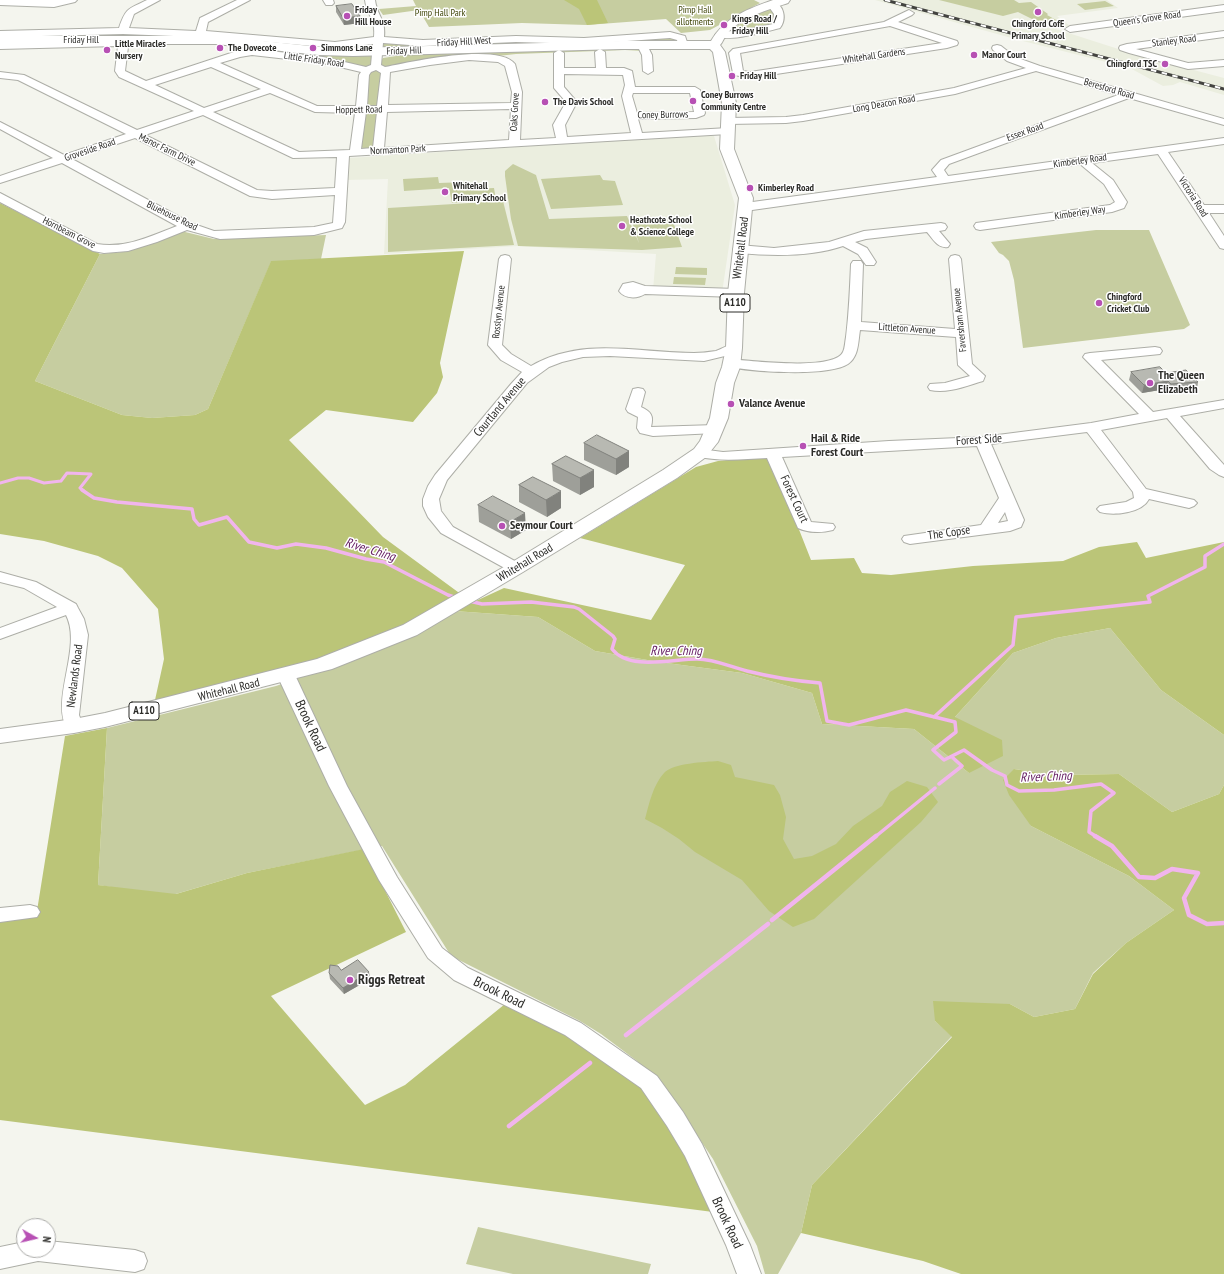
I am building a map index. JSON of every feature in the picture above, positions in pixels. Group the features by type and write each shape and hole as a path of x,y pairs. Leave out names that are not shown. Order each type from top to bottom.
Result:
{"main road":[{"path":"717,40 738,20 778,2"},
{"name":"Friday Hill","path":"0,40 123,38 216,40 319,51 378,46 683,45 717,40"},
{"name":"Whitehall Road","path":"0,736 74,726 119,717 286,675 324,664 410,630 516,568 670,474 708,442 720,418 725,383 732,359 736,293 745,207 744,191 727,150 729,104 717,40"}],"street":[{"path":"0,2 54,4 72,0"},
{"path":"0,46 123,38 130,12 155,0"},
{"path":"200,34 204,20 245,0"},
{"path":"370,0 371,8 380,26 376,69 386,73 378,152"},
{"path":"717,40 777,26 780,15 776,8 778,2"},
{"name":"Queen's Grove Road","path":"1070,29 1224,8"},
{"name":"Whitehall Gardens","path":"890,23 953,43 750,75 738,73 734,53 743,50 890,23 909,13"},
{"name":"Friday Hill West","path":"0,34 123,38 200,34 253,37 320,44 378,46 516,39 584,41 670,35 679,37 683,45"},
{"name":"Stanley Road","path":"1224,34 1124,48 1177,63 1196,66 1224,62"},
{"name":"Normanton Park","path":"123,38 120,71 123,75 297,156 637,136 728,126"},
{"path":"642,45 642,49 647,56 648,71"},
{"name":"Beresford Road","path":"997,48 1011,59 1036,68 1224,122"},
{"name":"Little Friday Road","path":"146,85 238,54 252,52 324,60 376,69 434,60 480,58"},
{"path":"600,52 601,71"},
{"path":"558,53 559,88 572,102 559,125 562,140"},
{"name":"Oaks Grove","path":"480,58 504,60 510,64 516,86 517,106 514,143"},
{"name":"Hoppett Road","path":"211,63 314,109 361,110 517,106"},
{"path":"721,63 736,63"},
{"name":"Long Deacon Road","path":"728,126 803,118 955,91 1036,68"},
{"name":"Bluehouse Road","path":"0,125 187,226 205,232 220,235 322,230 338,225 340,222 341,191 349,153 361,110 364,75 376,69"},
{"path":"559,71 624,71 628,73 629,90 627,96 637,136"},
{"name":"Manor Farm Drive","path":"0,75 20,77 254,193 272,195 341,191"},
{"name":"Groveside Road","path":"0,180 271,89"},
{"name":"Coney Burrows","path":"629,90 695,90 700,113 696,115 632,116"},
{"name":"Essex Road","path":"945,180 938,170 945,162 1128,95"},
{"name":"Kimberley Road","path":"745,207 1224,141"},
{"name":"Victoria Road","path":"1161,150 1224,244"},
{"name":"Kimberley Way","path":"980,226 1112,208 1120,204 1109,182 1083,161"},
{"name":"Hornbeam Grove","path":"0,197 93,247 102,250 125,248 187,226"},
{"path":"1201,209 1224,209"},
{"path":"740,250 774,252 831,246 864,235 936,228 944,244"},
{"path":"732,359 808,368 836,365 845,361 849,355 864,263 863,251 845,242"},
{"name":"Rosslyn Avenue","path":"505,258 495,345 497,349 507,357 531,371"},
{"name":"Faversham Avenue","path":"935,387 946,387 978,378 978,376 965,365 955,259"},
{"path":"641,290 736,293"},
{"name":"Littleton Avenue","path":"854,326 961,333"},
{"path":"1150,417 1090,357 1122,355 1155,350"},
{"name":"Courtland Avenue","path":"516,568 447,530 438,521 432,511 431,498 434,488 440,478 531,371 557,359 590,352 614,351 704,358 724,353 732,359"},
{"path":"638,392 633,409 645,415 645,430 708,442"},
{"name":"Forest Side","path":"708,442 731,456 982,440 1091,428 1224,404"},
{"path":"1170,414 1215,466 1224,472"},
{"path":"1091,428 1141,492 1142,498 1140,503 1135,506 1105,509"},
{"name":"The Copse","path":"910,538 1010,526 1014,524 1016,520 982,440"},
{"name":"Forest Court","path":"773,453 804,525 808,527 827,526"},
{"path":"1141,492 1189,503"},
{"name":"The Copse","path":"987,528 1006,498"},
{"path":"0,577 30,585 70,608"},
{"path":"0,634 70,608"},
{"name":"Newlands Road","path":"70,608 76,619 80,635 70,715 74,726"},
{"name":"Brook Road","path":"286,675 345,800 389,880 435,953 460,974 573,1029 649,1082 675,1119 694,1151 738,1245 749,1274"},
{"path":"0,915 30,912"},
{"path":"0,1258 38,1250 135,1261"}],"shaded area":[{"path":"875,0 1107,0 1118,8 1057,16 1070,26 1056,29 1137,55 1224,78 1224,95 1180,82 1173,85 1163,86 1130,68 1015,39"},
{"name":"Heathcote School & Science College","path":"699,135 714,136 735,205 722,293 653,290 656,254 518,246 384,254 388,179 345,180 349,158"}],"green space":[{"path":"413,0 754,0 760,3 710,30 681,33 666,19 587,25 522,23 429,27 419,10 383,15 379,9 416,6"},
{"path":"564,0 597,0 608,23 587,25 579,9"},
{"path":"939,0 1014,0 1019,3 1031,2 1048,14 1047,15 1058,21 1042,24 1018,12 1003,16"},
{"path":"1105,1 1114,6 1085,10 1077,4"},
{"path":"771,7 776,15 772,25 727,33 755,14"},
{"path":"678,37 678,42 382,49 383,43"},
{"path":"252,46 280,51 372,54 371,66 366,68 332,58 251,52"},
{"path":"644,48 644,51 625,50 516,54 388,68 382,67 380,63 383,58 416,53"},
{"path":"375,70 382,72 379,107 366,106 369,72"},
{"path":"365,113 377,113 376,147 369,150 360,147"},
{"path":"513,164 536,175 549,219 627,216 639,243 632,222 672,219 682,247 642,250 518,246 511,219 505,176 505,171"},
{"path":"600,175 603,180 615,181 623,205 551,209 541,179"},
{"path":"438,177 439,183 465,182 473,187 470,189 494,188 496,200 452,203 449,188 404,191 403,179"},
{"path":"503,201 514,245 388,252 388,208"},
{"path":"0,203 100,254 35,381 122,415 152,418 195,415 208,409 271,261 464,251 440,363 443,377 437,393 413,422 326,410 289,440 383,537 462,595 416,624 329,659 155,700 164,659 158,609 122,568 98,556 44,541 0,534"},
{"name":"Chingford Cricket Club","path":"1096,230 1149,230 1190,325 1184,329 1023,348 1014,280 1009,261 999,253 991,242"},
{"path":"181,231 214,239 326,235 321,259 271,262 208,409 195,415 152,418 122,415 35,381 100,254 122,252"},
{"path":"676,267 707,268 707,275 675,274"},
{"path":"674,277 706,278 705,285 673,284"},
{"path":"770,456 811,560 854,558 862,573 891,575 973,566 1063,561 1099,547 1137,542 1146,558 1224,542 1224,735 1161,690 1110,628 1056,638 1013,653 955,717 1002,740 1003,756 969,773 914,729 822,724 812,693 742,673 659,662 595,651 538,617 454,611 504,588 651,620 685,565 580,538 696,467 718,461"},
{"path":"454,611 538,617 595,651 659,662 742,673 812,693 822,724 914,729 969,773 955,717 1013,653 1056,638 1110,628 1161,690 1224,735 1224,785 1219,794 1172,812 1119,774 1054,775 1014,769 1031,826 1129,876 1174,910 1126,943 1093,973 1075,1009 1034,1017 1010,1004 935,1021 952,1036 812,1185 801,1233 778,1274 765,1274 757,1246 713,1159 674,1101 637,1061 601,1034 580,1021 451,956 382,846 247,873 169,896 98,885 107,728 276,686 333,666"},
{"path":"107,728 98,885 176,894 247,873 364,849 406,932 271,996 365,1105 405,1085 505,1004 566,1032 649,1094 689,1157 713,1212 0,1120 0,921 36,917 65,736"},
{"path":"718,761 731,765 735,777 774,785 780,795 786,817 783,839 794,859 812,856 836,844 853,826 882,806 890,792 907,781 927,787 938,802 921,822 814,919 793,927 769,911 742,880 695,852 662,828 645,819 654,789 664,773 674,767 682,765"},
{"path":"1014,769 1054,775 1119,774 1172,812 1219,794 1224,785 1224,1274 961,1274 923,1261 801,1233 812,1185 952,1037 935,1021 933,1001 1010,1004 1034,1017 1075,1009 1093,974 1126,943 1174,910 1129,876 1031,826 1009,795 1003,780"},
{"path":"478,1227 651,1264 648,1274 513,1274 466,1264"}],"building":[{"path":"352,4 360,16 343,18 336,6"},
{"path":"1160,367 1166,373 1186,370 1198,382 1171,384 1168,381 1144,385 1131,372"},
{"path":"597,435 629,451 616,459 584,443"},
{"path":"566,456 594,470 580,478 552,464"},
{"path":"533,477 561,491 546,500 519,485"},
{"path":"493,496 525,513 510,522 478,505"},
{"path":"358,960 369,972 343,988 329,973 330,965 338,966 341,970"}],"waterway":[{"name":"River Ching","path":"0,483 18,478 29,478 44,483 61,481 67,473 91,474 80,488 84,491"},
{"name":"River Ching","path":"82,490 94,498 117,502 192,509 194,519 199,525 227,517 249,542 277,548 296,544 326,548 366,559 384,562 448,595 457,598"},
{"path":"934,717 1013,645 1016,617 1150,602 1148,596 1205,567 1205,556 1224,544"},
{"name":"River Ching","path":"469,601 482,604 531,602 574,607 579,609 613,636 615,639 612,649 620,656 629,660 640,662 664,662 687,659 703,659 765,675 820,683 827,721 849,725 906,710 934,717"},
{"name":"River Ching","path":"934,717 955,722 956,732 933,750 944,760 964,750 992,770 1005,776 1007,785 1019,791 1054,790 1101,784 1114,793 1091,811 1089,832 1097,837"},
{"path":"939,784 962,766 952,757"},
{"path":"875,837 935,788"},
{"path":"772,920 876,836"},
{"name":"River Ching","path":"1095,836 1112,846 1139,877 1155,878 1172,869 1198,873 1184,898 1189,915 1207,924 1224,923"},
{"path":"626,1035 768,924"},
{"path":"509,1126 590,1063"}],"railway":[{"path":"885,0 1224,89"}],"place":[{"name":"Chingford CofE Primary School","path":"1038,12"},
{"name":"Friday Hill House","path":"347,16"},
{"name":"Kings Road / Friday Hill","path":"724,25"},
{"name":"The Dovecote","path":"220,48"},
{"name":"Simmons Lane","path":"313,48"},
{"name":"Little Miracles Nursery","path":"107,50"},
{"name":"Manor Court","path":"974,55"},
{"name":"Chingford TSC","path":"1165,64"},
{"name":"Friday Hill","path":"732,76"},
{"name":"Coney Burrows Community Centre","path":"693,101"},
{"name":"The Davis School","path":"545,102"},
{"name":"Kimberley Road","path":"750,188"},
{"name":"Whitehall Primary School","path":"445,192"},
{"name":"Heathcote School & Science College","path":"622,226"},
{"name":"Chingford Cricket Club","path":"1099,303"},
{"name":"The Queen Elizabeth","path":"1150,383"},
{"name":"Valance Avenue","path":"731,404"},
{"name":"Hail & Ride Forest Court","path":"803,446"},
{"name":"Seymour Court","path":"502,526"},
{"name":"Riggs Retreat","path":"350,980"}],"park label":[{"name":"Pimp Hall Park","path":"440,13"},
{"name":"Pimp Hall allotments","path":"695,16"}]}
